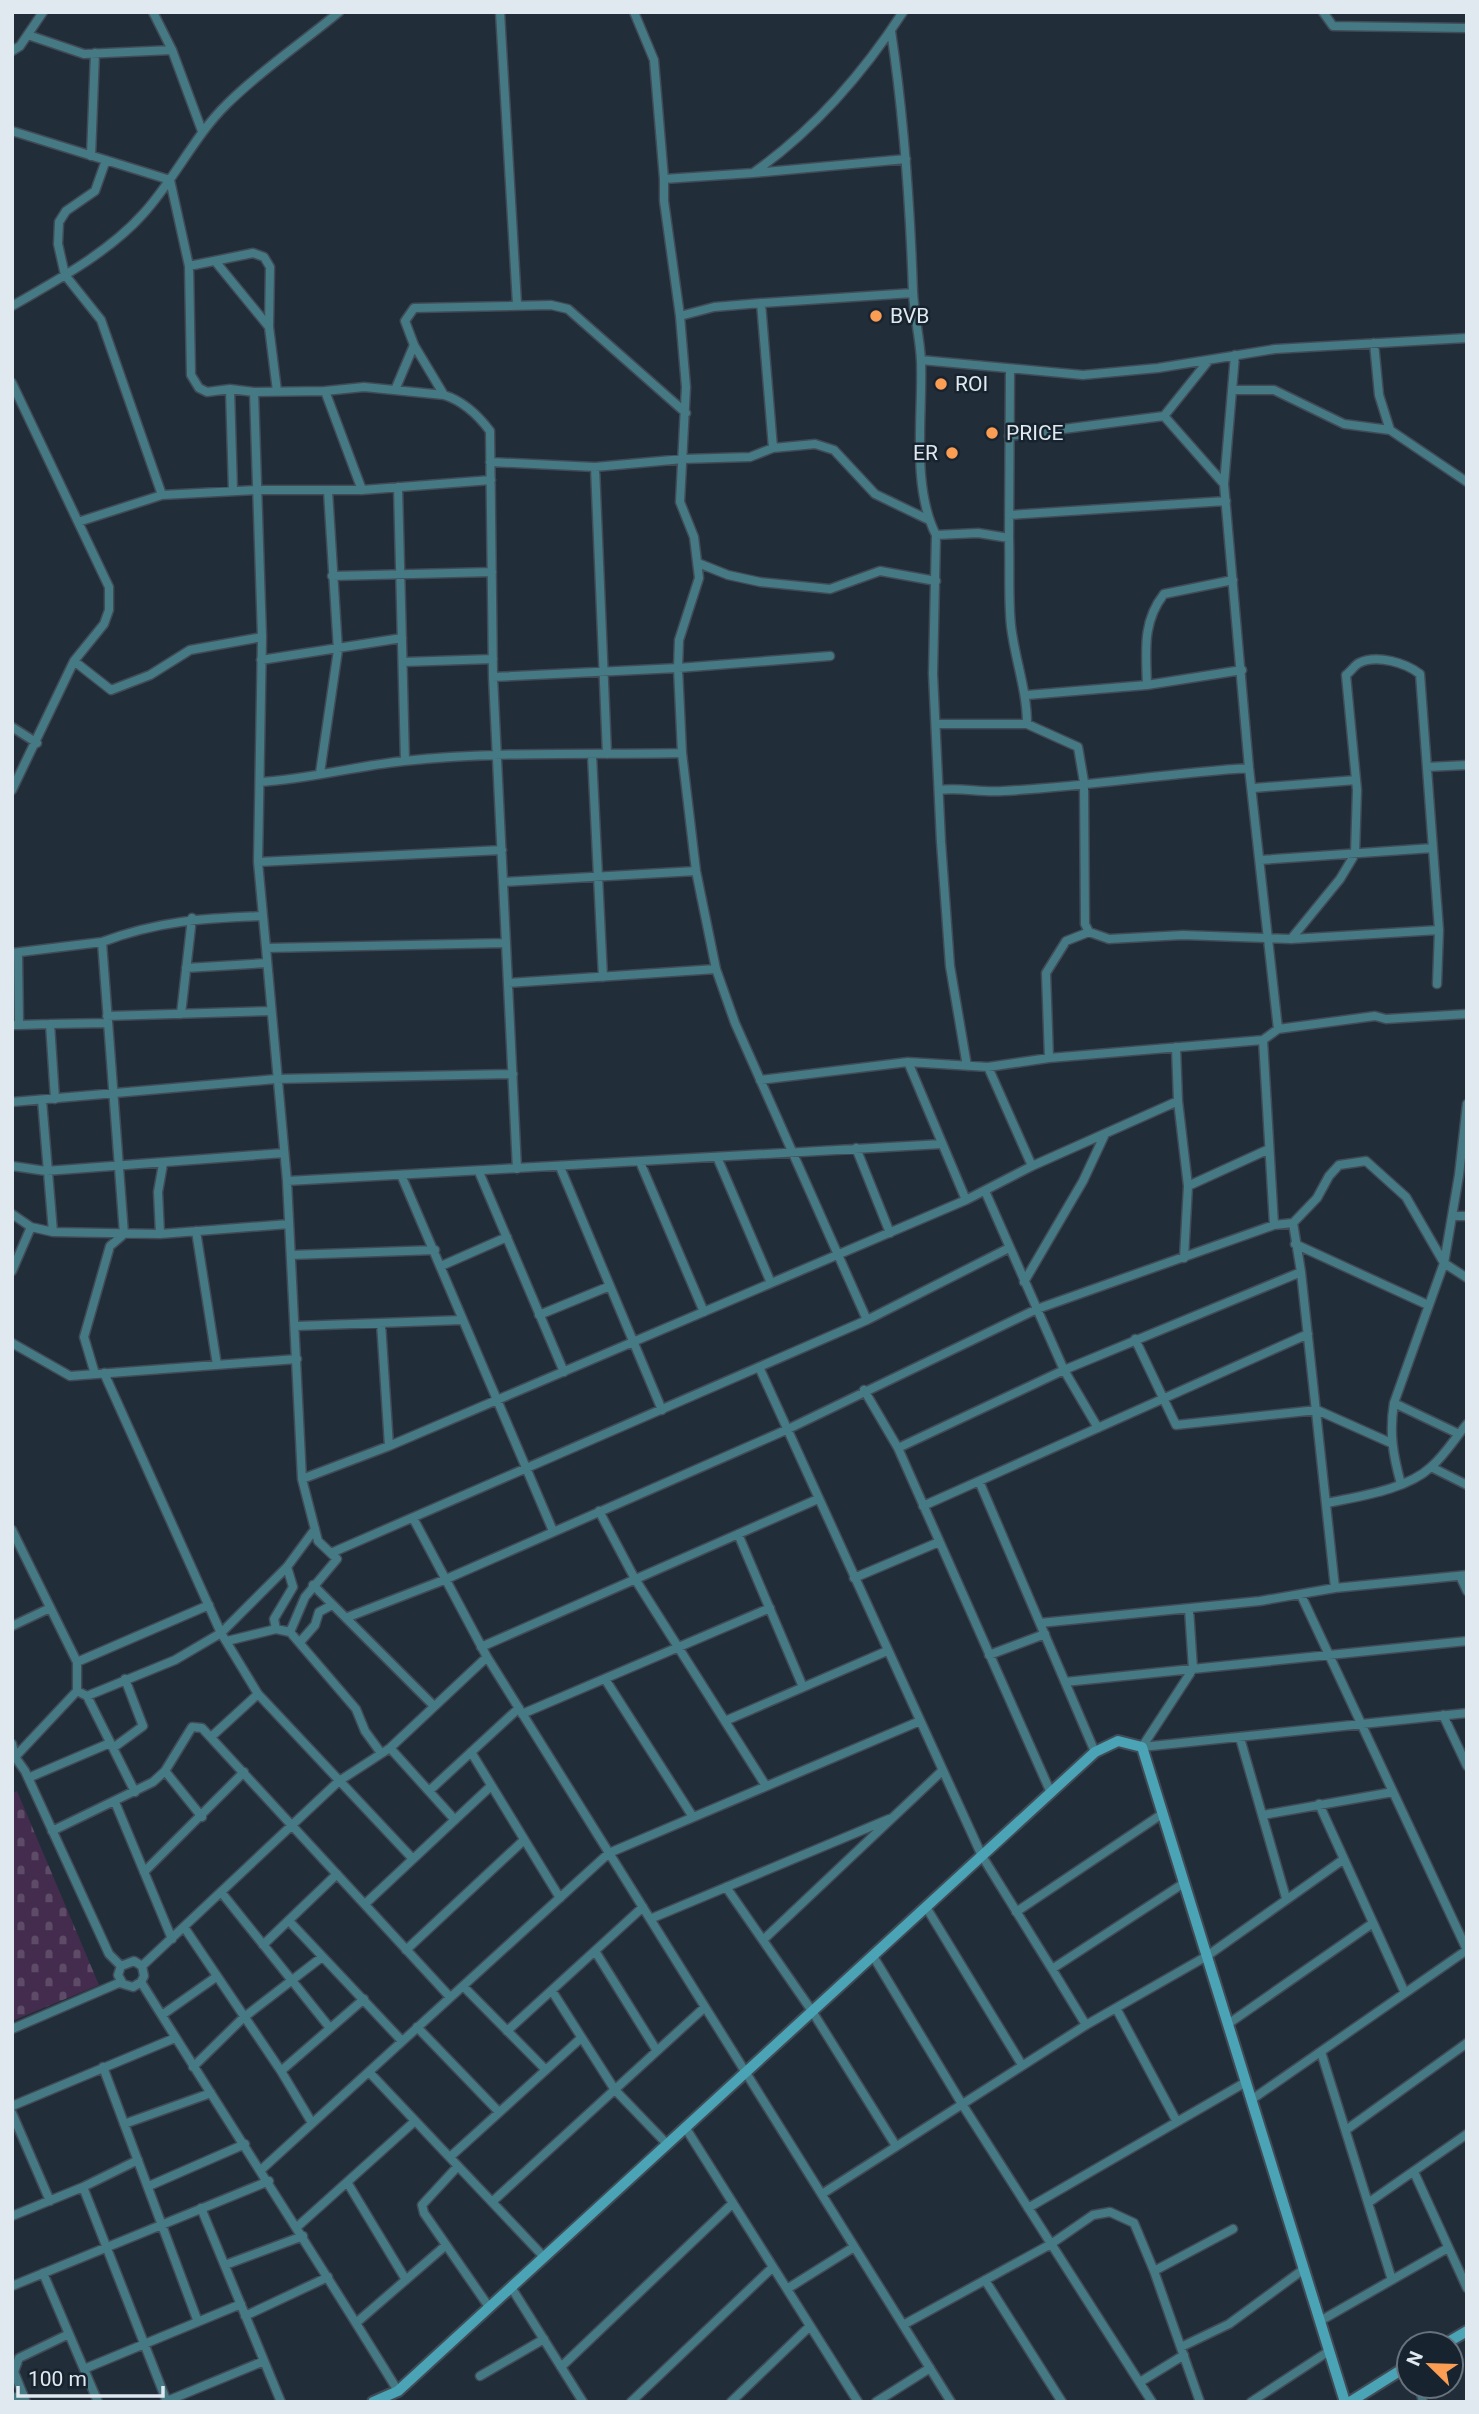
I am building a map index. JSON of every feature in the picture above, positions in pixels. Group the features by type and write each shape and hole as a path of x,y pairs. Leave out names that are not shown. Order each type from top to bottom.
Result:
{"street":[{"path":"12,51 28,35 43,12"},
{"path":"152,12 172,50 202,131"},
{"path":"12,306 65,275 142,215 170,180 202,131 229,102 339,12"},
{"path":"500,12 517,304"},
{"path":"634,12 654,60 664,201 680,316 686,413 681,447 683,459 680,502 694,537 698,564 699,578 679,640 678,668 682,753 696,871 716,968 735,1023 867,1320"},
{"path":"753,173 799,139 831,108 903,12"},
{"path":"1323,12 1333,26 1467,28"},
{"path":"891,31 901,98 913,293 921,360 918,438 929,520 936,535 933,674 948,943 967,1066"},
{"path":"28,35 79,53 172,50"},
{"path":"91,156 95,53"},
{"path":"12,131 170,180"},
{"path":"664,179 906,159"},
{"path":"106,160 96,191 66,211 59,222 58,244 65,275 101,320 162,495"},
{"path":"170,180 189,266 191,375 199,388 207,392 230,389 254,392 326,391 364,387 444,395 456,399 481,419 490,431 493,659 517,1169"},
{"path":"189,266 253,253 264,257 270,267 269,327 277,391"},
{"path":"215,261 269,327"},
{"path":"680,316 713,307 913,293"},
{"path":"761,303 773,448"},
{"path":"444,395 414,345 405,321 414,308 517,304 558,306 568,309 686,413"},
{"path":"921,360 1083,375 1209,360 1275,348 1467,338"},
{"path":"1374,343 1379,395 1390,430"},
{"path":"395,390 414,345"},
{"path":"1235,355 1224,484 1249,768 1254,788 1278,1029"},
{"path":"1009,436 1164,416 1209,360"},
{"path":"1010,370 1011,625 1018,667 1027,695 1027,724"},
{"path":"12,383 109,587 109,610 104,624 74,661 37,743 12,790"},
{"path":"230,389 233,491"},
{"path":"1232,390 1274,390 1344,424 1390,430 1467,482"},
{"path":"326,391 362,490"},
{"path":"254,392 262,637 258,862 287,1181 302,1479 318,1541 337,1559 313,1585 298,1609 290,1632"},
{"path":"1164,416 1224,484"},
{"path":"491,462 595,467 683,459 750,457 773,448 815,444 834,450 875,494 929,520"},
{"path":"595,467 607,754"},
{"path":"78,522 162,495 258,490 362,490 491,480"},
{"path":"398,487 405,761"},
{"path":"320,773 338,650 328,491"},
{"path":"1009,515 1226,501"},
{"path":"936,535 978,533 1009,538"},
{"path":"698,564 727,575 760,582 830,589 880,571 936,581"},
{"path":"332,576 492,572"},
{"path":"1147,685 1145,633 1152,610 1164,594 1233,580"},
{"path":"74,661 99,684 111,690 150,675 190,650 262,637"},
{"path":"261,660 402,638"},
{"path":"494,677 678,668 830,656"},
{"path":"403,662 493,659"},
{"path":"1291,939 1340,879 1354,854 1356,780 1346,675 1359,663 1376,661 1408,664 1420,674 1439,930 1437,984"},
{"path":"1027,695 1147,685 1242,670"},
{"path":"936,723 1027,724 1078,747 1084,782 1085,924 1089,932"},
{"path":"12,727 37,743"},
{"path":"261,782 305,779 320,773 405,761 682,753"},
{"path":"592,755 603,976"},
{"path":"1427,767 1467,765"},
{"path":"939,790 963,787 1000,792 1249,768"},
{"path":"1254,788 1356,780"},
{"path":"1260,860 1433,848"},
{"path":"258,862 502,850"},
{"path":"503,882 696,871"},
{"path":"263,916 192,918 138,928 102,942 15,953 15,1025 271,1011"},
{"path":"181,1014 192,918"},
{"path":"1049,1058 1046,973 1066,941 1089,932 1109,939 1183,935 1291,939 1439,930"},
{"path":"102,942 124,1234"},
{"path":"266,948 506,943"},
{"path":"186,968 267,964"},
{"path":"508,983 716,968"},
{"path":"760,1080 908,1062 988,1067 1049,1058 1263,1040 1278,1029 1375,1016 1386,1019 1467,1014"},
{"path":"50,1024 55,1099"},
{"path":"1263,1040 1267,1150 1275,1202 1274,1224"},
{"path":"1176,1047 1178,1101 1188,1186 1184,1258"},
{"path":"908,1062 966,1200"},
{"path":"988,1067 1032,1166"},
{"path":"12,1102 276,1079 513,1074"},
{"path":"42,1100 53,1232"},
{"path":"302,1479 389,1446 890,1233 1178,1101"},
{"path":"1401,1483 1391,1443 1394,1403 1444,1263 1467,1104"},
{"path":"1024,1282 1083,1181 1105,1134"},
{"path":"287,1181 401,1177 942,1143"},
{"path":"856,1148 890,1233"},
{"path":"1188,1186 1267,1150"},
{"path":"12,1166 46,1171 284,1153"},
{"path":"716,1157 771,1283"},
{"path":"348,1617 444,1580 786,1430 864,1390 1037,1309 1274,1224 1293,1223 1317,1198 1328,1176 1339,1165 1366,1161 1406,1196 1444,1263 1467,1279"},
{"path":"640,1162 704,1312"},
{"path":"159,1234 158,1192 163,1164"},
{"path":"560,1167 662,1410"},
{"path":"480,1172 564,1371"},
{"path":"401,1177 435,1250 553,1531"},
{"path":"985,1191 1064,1370 1098,1428"},
{"path":"12,1214 31,1227 53,1232 159,1234 289,1224"},
{"path":"1452,1216 1467,1216"},
{"path":"1293,1223 1317,1410 1335,1588"},
{"path":"12,1270 31,1227"},
{"path":"196,1231 217,1365"},
{"path":"124,1234 110,1246 85,1337 99,1374 224,1637 258,1694 413,1859"},
{"path":"441,1266 507,1237"},
{"path":"1295,1244 1428,1305"},
{"path":"331,1553 867,1320 1009,1248"},
{"path":"291,1255 435,1250"},
{"path":"898,1448 1064,1370 1301,1272"},
{"path":"540,1315 610,1286"},
{"path":"296,1326 463,1320"},
{"path":"381,1324 389,1446"},
{"path":"923,1506 1308,1334"},
{"path":"1135,1339 1173,1421 1180,1427 1317,1410 1391,1443"},
{"path":"12,1343 64,1375 297,1359"},
{"path":"759,1367 982,1856 1086,2025"},
{"path":"864,1390 898,1448 1051,1793"},
{"path":"1394,1403 1459,1434"},
{"path":"1327,1503 1401,1483 1431,1467 1467,1424"},
{"path":"1431,1467 1467,1485"},
{"path":"979,1481 1095,1752"},
{"path":"481,1647 818,1499"},
{"path":"599,1511 635,1579 766,1786"},
{"path":"414,1518 444,1580 487,1657 951,2402"},
{"path":"224,1637 287,1567 315,1529"},
{"path":"12,1530 77,1661 77,1691 14,1758"},
{"path":"738,1534 803,1687"},
{"path":"854,1578 939,1542"},
{"path":"276,1629 274,1619 293,1587 287,1567"},
{"path":"1040,1623 1189,1609 1335,1588 1464,1574 1467,1591"},
{"path":"313,1585 348,1617 434,1706"},
{"path":"1251,2100 1467,1950 1301,1595"},
{"path":"77,1661 209,1605"},
{"path":"300,1642 315,1625 322,1610 332,1605"},
{"path":"12,1626 50,1608"},
{"path":"429,1791 520,1711 605,1679 770,1608"},
{"path":"1189,1609 1193,1669 1142,1747 1329,2351 1348,2402 1395,2373"},
{"path":"87,1696 224,1637 276,1629 290,1632 300,1642 356,1709 365,1731 381,1753"},
{"path":"989,1655 1045,1634"},
{"path":"1065,1682 1467,1641"},
{"path":"725,1721 887,1651"},
{"path":"142,1966 340,1781 390,1748 487,1657"},
{"path":"28,1778 111,1745 143,1726 125,1679"},
{"path":"605,1679 693,1818"},
{"path":"77,1691 87,1696 135,1792"},
{"path":"211,1737 258,1694"},
{"path":"373,2402 398,2391 1095,1752 1118,1741 1142,1747 1467,1713"},
{"path":"1443,1715 1467,1766"},
{"path":"262,2169 609,1853 920,1721"},
{"path":"52,1831 135,1792 165,1771 192,1727 202,1728 450,1997"},
{"path":"1240,1738 1286,1898"},
{"path":"12,1744 14,1758 28,1778 109,1954 121,1966"},
{"path":"390,1748 455,1819"},
{"path":"471,1752 560,1898"},
{"path":"165,1771 202,1817"},
{"path":"763,1940 942,1771"},
{"path":"144,1872 202,1817 244,1772"},
{"path":"365,1905 491,1786"},
{"path":"1263,1815 1393,1793"},
{"path":"115,1802 172,1939"},
{"path":"1319,1804 1405,1993"},
{"path":"1016,1912 1162,1814"},
{"path":"650,1919 890,1819"},
{"path":"406,1950 524,1840"},
{"path":"822,2194 1086,2025 1206,1956 1344,1859"},
{"path":"263,1945 337,1874"},
{"path":"1052,1969 1184,1882"},
{"path":"726,1887 812,2011 896,2146"},
{"path":"221,1892 330,2028"},
{"path":"508,2031 643,1907"},
{"path":"926,1907 1022,2065"},
{"path":"289,1921 402,2041"},
{"path":"1228,2024 1373,1923"},
{"path":"184,1927 281,2071 312,2123"},
{"path":"595,1951 657,2051"},
{"path":"873,1956 962,2104 1140,2382 1148,2400"},
{"path":"193,2067 243,2018 321,1957"},
{"path":"12,2029 121,1982 133,1987 141,1982 144,1973 142,1966 134,1961 121,1966 118,1972 121,1982"},
{"path":"162,2015 216,1977"},
{"path":"141,1982 193,2067 262,2169 404,2402"},
{"path":"463,1986 546,2070"},
{"path":"552,1991 580,2039 615,2090 667,2144"},
{"path":"281,2071 364,1999"},
{"path":"492,2202 705,2007"},
{"path":"1116,2008 1177,2122"},
{"path":"417,2027 499,2112"},
{"path":"12,2106 175,2038"},
{"path":"450,2157 580,2039"},
{"path":"1346,2130 1467,2043"},
{"path":"1321,2052 1392,2280"},
{"path":"103,2067 198,2322"},
{"path":"369,2072 544,2257"},
{"path":"1028,2208 1246,2082"},
{"path":"124,2124 211,2093"},
{"path":"12,2113 50,2201"},
{"path":"297,2227 415,2120"},
{"path":"685,2127 858,2402"},
{"path":"1368,2203 1467,2134"},
{"path":"149,2186 245,2144"},
{"path":"12,2216 83,2187 138,2160"},
{"path":"458,2166 422,2205 424,2213 445,2246 489,2307"},
{"path":"1414,2172 1446,2249 1467,2288"},
{"path":"12,2286 269,2181"},
{"path":"347,2182 406,2280"},
{"path":"83,2187 167,2402 264,2361"},
{"path":"561,2367 733,2203"},
{"path":"201,2208 281,2402"},
{"path":"904,2325 1051,2244 1093,2215 1110,2212 1134,2224 1154,2271 1200,2402"},
{"path":"1154,2271 1233,2229"},
{"path":"225,2265 303,2236"},
{"path":"356,2323 445,2246"},
{"path":"787,2289 855,2247"},
{"path":"1320,2321 1446,2249"},
{"path":"631,2402 773,2267"},
{"path":"1140,2382 1182,2351 1228,2324 1304,2269"},
{"path":"43,2273 98,2402"},
{"path":"245,2316 328,2277"},
{"path":"985,2280 1062,2402"},
{"path":"511,2287 583,2402"},
{"path":"84,2369 241,2304"},
{"path":"731,2402 810,2326"},
{"path":"12,2399 24,2398 15,2372 19,2358 69,2334"},
{"path":"480,2376 544,2339"},
{"path":"1251,2402 1329,2351"},
{"path":"876,2402 930,2368"}],"green space":[{"path":"17,1791 99,1985 12,2021 12,1793"}],"place":[{"name":"BVB","path":"876,316"},
{"name":"ROI","path":"941,384"},
{"name":"PRICE","path":"992,433"},
{"name":"ER","path":"952,453"}]}
